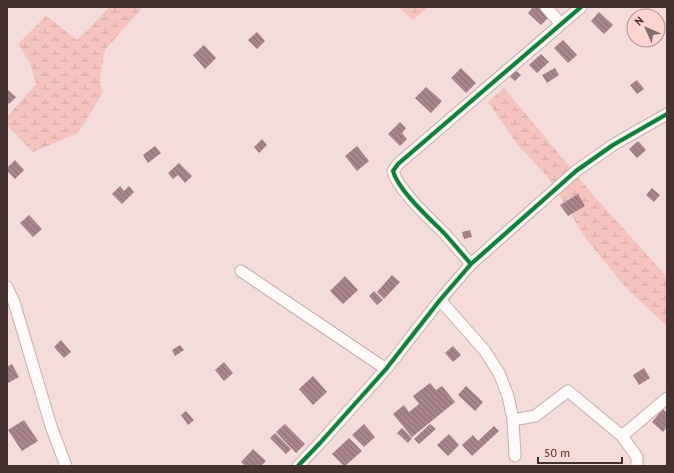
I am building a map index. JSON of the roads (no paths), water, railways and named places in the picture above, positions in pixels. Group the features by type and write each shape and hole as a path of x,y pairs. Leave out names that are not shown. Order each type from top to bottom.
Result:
{"street":[{"path":"546,7 560,24"},
{"path":"471,264 446,235 411,199 395,178 393,171 398,164 581,7"},
{"path":"298,466 386,369 440,300 471,264 576,170 614,145 667,114"},
{"path":"241,271 386,369"},
{"path":"7,288 14,302 51,426 66,466"},
{"path":"440,300 485,351 499,373 508,396 513,420 515,456"},
{"path":"513,420 535,416 568,391 622,436 636,457 637,466"},
{"path":"622,436 667,398"}]}
